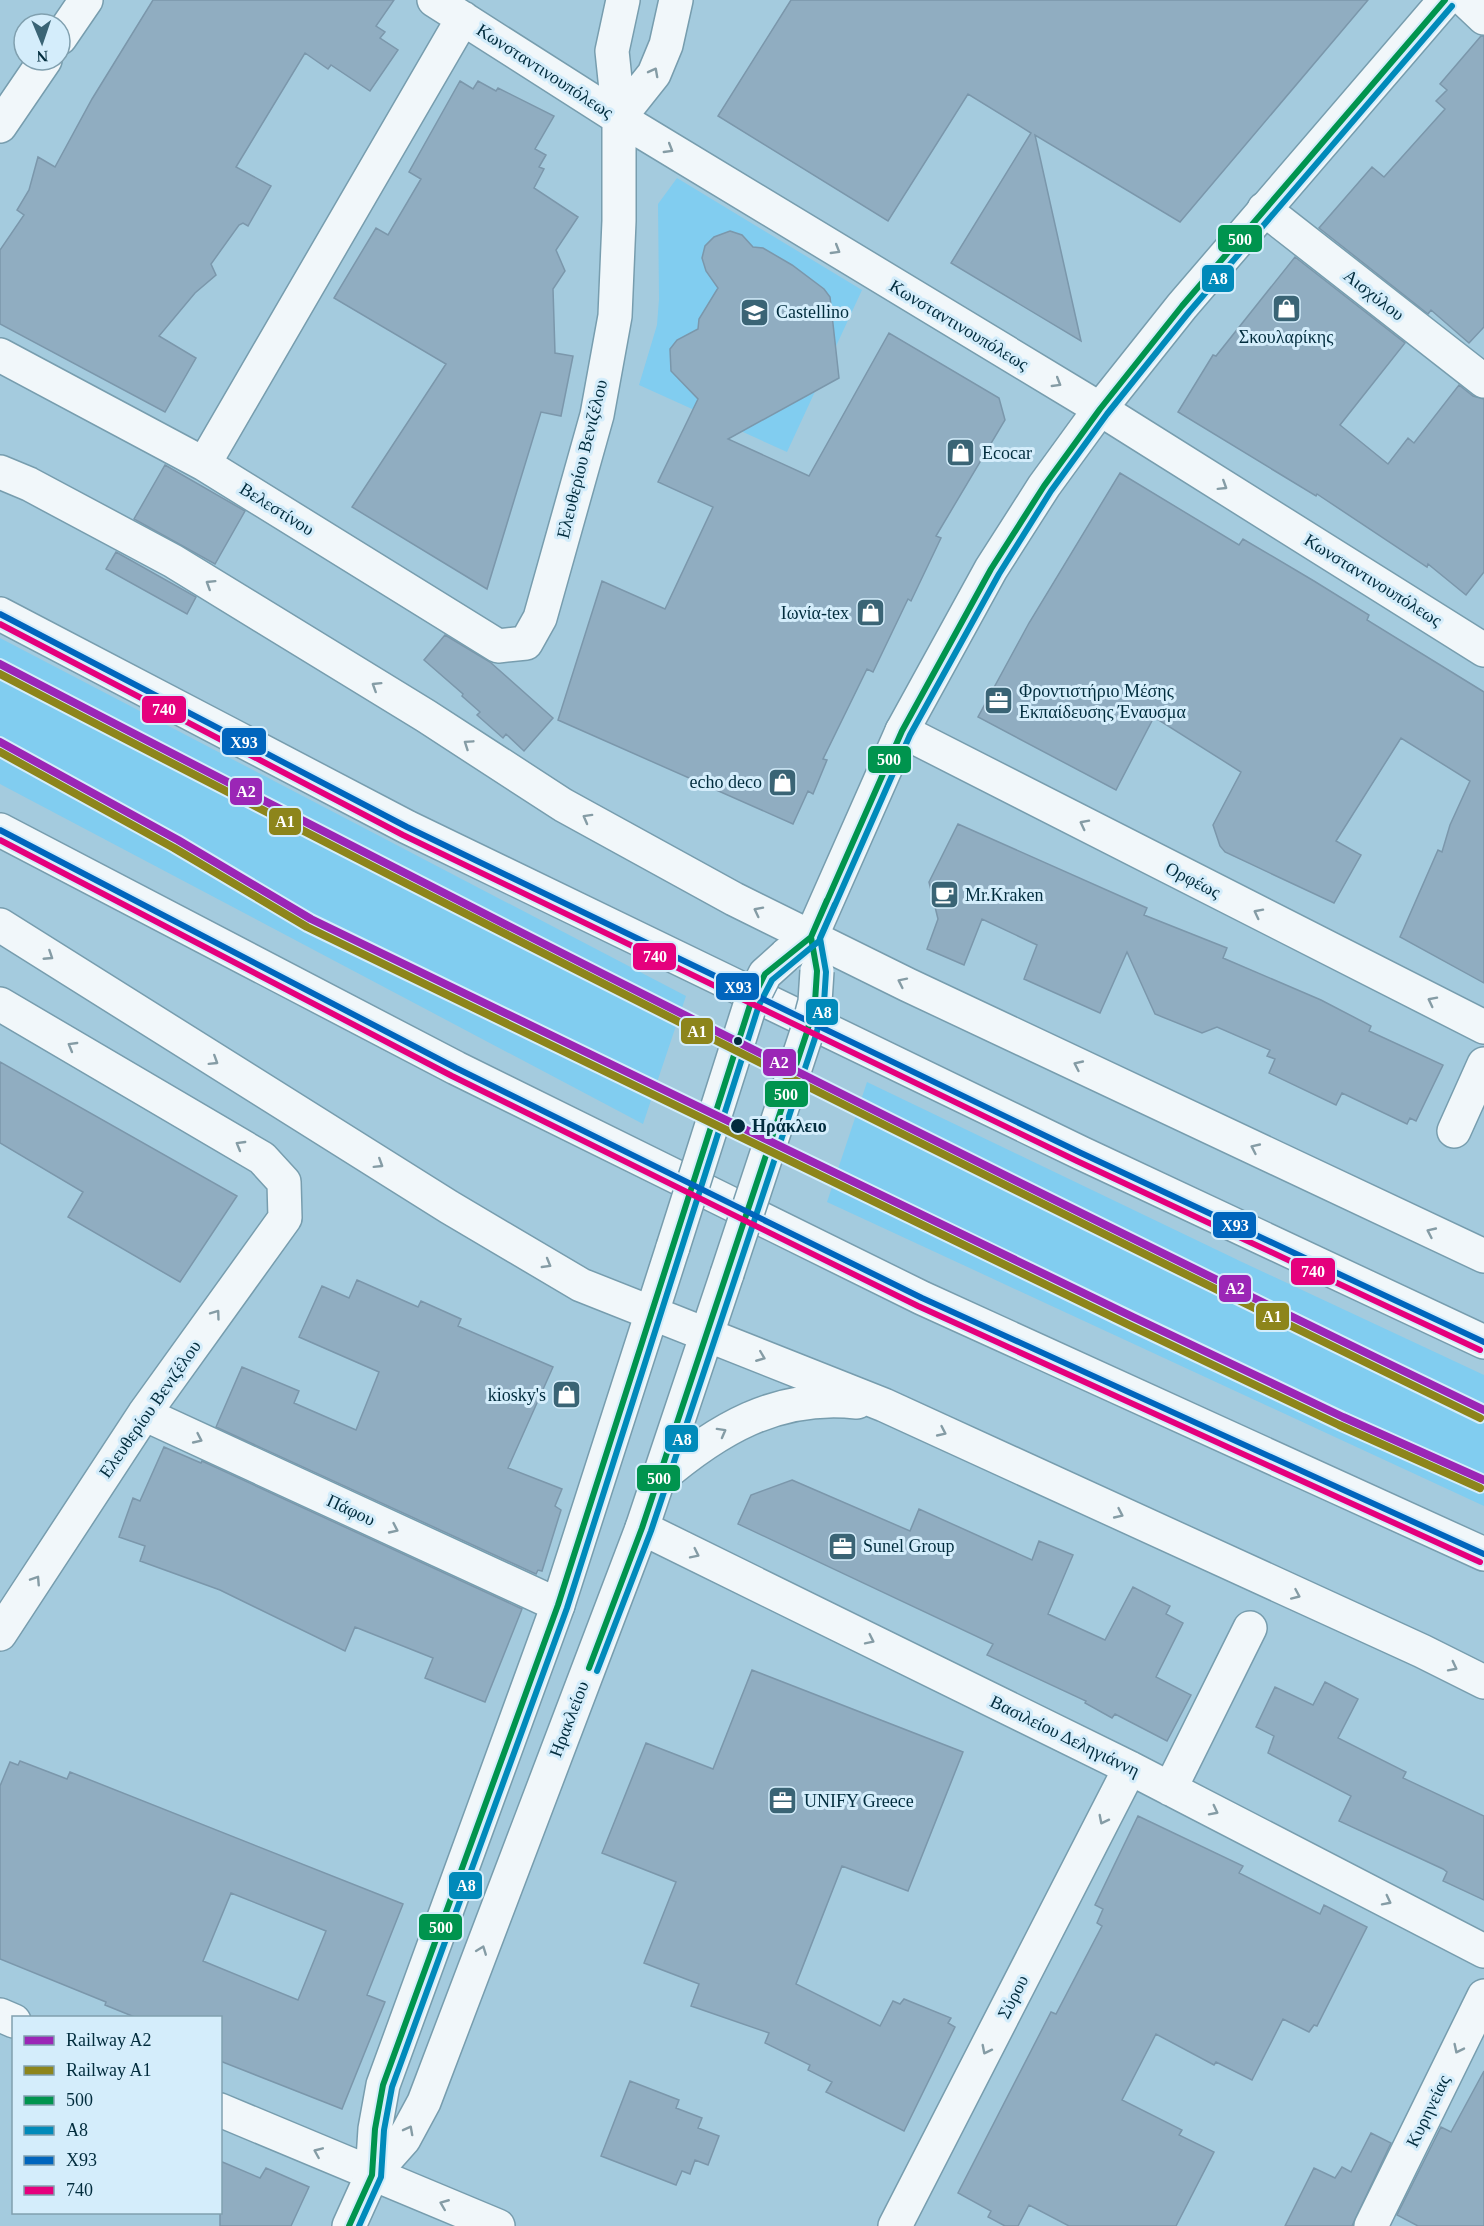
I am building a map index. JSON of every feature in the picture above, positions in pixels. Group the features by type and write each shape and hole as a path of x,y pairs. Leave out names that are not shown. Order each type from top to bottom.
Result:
{"main road":[{"path":"72,20 86,0"},
{"name":"Κωνσταντινουπόλεως","path":"434,0 619,118 1100,409 1484,650"},
{"name":"Ελευθερίου Βενιζέλου","path":"540,618 597,415 615,316 619,221 619,118 612,51 623,0"},
{"path":"619,118 654,74 666,45 676,0"},
{"name":"Ηρακλείου","path":"372,2175 375,2129 383,2085 558,1605 751,1002 765,974 798,946 902,731 991,569 1044,486 1100,409 1182,306 1445,0"},
{"path":"1465,0 1484,18"},
{"path":"204,464 463,18"},
{"path":"0,126 37,72"},
{"name":"Αισχύλου","path":"1264,210 1484,381"},
{"name":"Βελεστίνου","path":"0,355 204,464 498,646 526,643 540,618"},
{"path":"0,472 29,484 173,561 426,716 562,805 734,899 798,946 1484,1257"},
{"path":"0,614 407,827 1070,1148 1484,1342"},
{"name":"Ορφέως","path":"902,731 1484,1028"},
{"path":"0,830 456,1068 921,1298 1484,1554"},
{"path":"0,925 449,1207 581,1285 884,1405 1422,1651 1484,1682"},
{"name":"Ηρακλείου","path":"349,2226 372,2175 404,2139 423,2102 642,1528 807,1032 814,1002 817,971 798,946"},
{"name":"Ελευθερίου Βενιζέλου","path":"0,1004 262,1158 284,1182 285,1218 144,1414 1,1630"},
{"path":"1454,1131 1484,1064"},
{"path":"658,1480 717,1434 752,1416 794,1404 838,1400 884,1405"},
{"name":"Πάφου","path":"144,1414 558,1605"},
{"name":"Βασιλείου Δεληγιάννη","path":"642,1528 1130,1768 1484,1951"},
{"path":"1170,1789 1250,1628"},
{"name":"Σύρου","path":"895,2226 1130,1768"},
{"name":"Κυρηνείας","path":"1371,2226 1484,1996"},
{"path":"222,2111 498,2226"}],"shaded area":[{"name":"Castellino","path":"677,178 862,290 787,452 639,385 657,325 658,204"},
{"path":"0,638 686,996 643,1124 0,784"},
{"path":"867,1082 1484,1375 1484,1506 827,1202"}],"building":[{"path":"153,0 394,0 376,26 385,32 380,38 398,50 370,91 331,65 328,69 305,53 236,167 271,186 248,226 243,223 239,225 211,264 216,275 195,293 159,336 196,358 165,412 0,324 0,250 24,215 17,210 29,190 38,157 55,167 92,99"},
{"path":"791,0 1368,0 1180,222 1035,135 1081,341 951,263 1031,133 968,94 888,221 718,116"},
{"path":"1481,36 1484,36 1484,327 1469,343 1431,310 1428,314 1319,228 1372,167 1384,177 1445,109 1436,101 1447,90 1440,84"},
{"path":"460,81 473,89 478,81 496,91 498,88 554,116 535,149 546,155 539,167 544,169 534,188 578,217 556,250 565,271 553,289 555,353 573,356 561,416 541,412 487,589 352,507 446,364 334,298 376,228 388,235 421,179 409,172"},
{"path":"730,231 742,235 753,247 763,248 792,265 824,289 830,297 839,378 728,439 809,476 889,333 999,398 1005,420 936,536 941,538 911,601 908,599 873,672 867,669 823,759 827,760 813,794 808,791 793,824 558,720 602,581 665,609 713,507 658,482 698,399 671,371 670,349 677,340 698,329 699,319 718,288 706,271 702,258 705,246 714,237"},
{"path":"1295,257 1405,343 1340,425 1388,464 1408,438 1414,443 1459,385 1473,396 1484,399 1484,572 1466,595 1428,564 1427,567 1317,494 1316,496 1178,412 1213,355 1216,356"},
{"path":"165,465 245,511 215,564 134,519"},
{"path":"1120,473 1239,545 1243,539 1314,581 1369,615 1367,620 1484,692 1484,983 1400,937 1438,850 1442,852 1450,825 1470,781 1401,738 1336,841 1361,855 1334,903 1225,852 1220,846 1213,825 1241,772 1154,717 1116,790 978,717 1029,623"},
{"path":"116,552 196,597 187,614 106,569"},
{"path":"445,635 490,662 553,718 524,751 506,734 503,738 477,715 480,712 462,696 463,694 424,660"},
{"path":"958,824 1147,908 1144,915 1227,948 1223,958 1321,1000 1371,1026 1369,1031 1443,1065 1416,1121 1410,1118 1407,1124 1342,1093 1336,1105 1269,1073 1275,1059 1267,1056 1270,1050 1217,1027 1202,1033 1155,1014 1127,952 1100,1013 1024,979 1037,945 982,919 964,965 927,949 938,919 929,882"},
{"path":"0,1062 237,1196 180,1282 68,1217 83,1192 0,1143"},
{"path":"357,1280 418,1307 421,1301 461,1319 458,1326 553,1367 508,1468 562,1489 555,1506 561,1510 542,1571 538,1570 536,1574 216,1427 242,1367 299,1391 294,1403 356,1430 379,1372 299,1337 322,1286 349,1298"},
{"path":"164,1447 201,1463 202,1461 522,1609 485,1702 425,1678 433,1658 355,1627 345,1651 220,1590 140,1561 145,1546 119,1537 133,1498 140,1501"},
{"path":"792,1480 910,1531 919,1509 1032,1560 1039,1541 1073,1555 1048,1614 1105,1640 1133,1587 1170,1606 1166,1614 1183,1623 1156,1677 1191,1695 1167,1741 1115,1714 1112,1718 1085,1703 1086,1701 987,1655 993,1644 738,1524 751,1495"},
{"name":"UNIFY Greece","path":"752,1670 963,1752 908,1891 842,1866 796,1984 880,2026 893,2001 900,2004 904,1999 951,2018 948,2023 955,2027 904,2131 826,2092 832,2082 808,2070 810,2065 765,2043 769,2033 691,2006 699,1984 644,1963 676,1882 602,1853 646,1743 713,1769"},
{"path":"1325,1682 1358,1699 1338,1738 1406,1772 1403,1778 1484,1816 1484,1900 1443,1881 1447,1872 1443,1869 1339,1821 1351,1796 1268,1753 1274,1736 1256,1727 1275,1687 1313,1705"},
{"path":"20,1761 67,1779 70,1772 403,1904 367,1995 385,2002 342,2109 222,2062 222,2016 132,2016 105,2005 106,2002 0,1959 0,1786 10,1762 18,1765","holes":["231,1893 326,1931 298,2000 203,1961"]},
{"path":"1138,1816 1243,1866 1239,1873 1320,1914 1324,1905 1367,1927 1317,2026 1314,2025 1309,2032 1283,2019 1252,2080 1216,2062 1214,2065 1156,2034 1122,2100 1182,2130 1179,2135 1214,2152 1176,2226 1069,2226 1029,2205 1018,2226 1005,2226 988,2217 991,2211 958,2193 1051,2012 1056,2014 1102,1926 1097,1923 1103,1909 1095,1905"},
{"path":"1484,2071 1484,2226 1418,2226 1397,2215 1441,2127 1451,2132"},
{"path":"630,2081 679,2100 676,2108 702,2118 698,2128 719,2136 708,2165 695,2160 690,2174 682,2171 676,2185 601,2156"},
{"path":"1371,2133 1391,2143 1352,2226 1285,2226 1314,2168 1335,2178 1342,2167 1351,2172"},
{"path":"222,2162 260,2178 266,2168 309,2187 291,2226 220,2226"}],"rail line":[{"name":"A2","path":"0,664 739,1043 1484,1410"},
{"name":"A1","path":"0,674 737,1051 1480,1418"},
{"name":"A2","path":"0,742 178,840 311,919 1133,1317 1343,1417 1484,1480"},
{"name":"A1","path":"0,752 174,848 307,927 1129,1325 1339,1425 1480,1488"}],"transit line":[{"name":"500","path":"349,2226 372,2175 375,2129 383,2085 558,1605 751,1002 765,974 811,937 902,731 991,569 1044,486 1100,409 1182,306 1445,0"},
{"name":"A8","path":"359,2226 381,2177 384,2130 392,2087 567,1608 759,1005 772,980 819,941 910,735 999,574 1051,491 1107,414 1189,312 1452,6"},
{"name":"X93","path":"0,614 407,827 1081,1153 1484,1342"},
{"name":"740","path":"0,624 403,835 1077,1161 1480,1350"},
{"name":"X93","path":"0,830 456,1068 922,1298 1484,1554"},
{"name":"740","path":"0,840 452,1076 918,1306 1480,1562"},
{"name":"500","path":"589,1668 642,1528 807,1032 815,1002 817,971 811,937 827,900"},
{"name":"A8","path":"597,1671 651,1531 816,1035 824,1003 826,972 820,938 835,904"}],"place":[{"name":"Σκουλαρίκης","path":"1286,308"},
{"name":"Castellino","path":"755,312"},
{"name":"Ecocar","path":"961,453"},
{"name":"Ιωνία-tex","path":"870,613"},
{"name":"Φροντιστήριο Μέσης Εκπαίδευσης Έναυσμα","path":"998,701"},
{"name":"echo deco","path":"783,782"},
{"name":"Mr.Kraken","path":"944,895"},
{"name":"Ηράκλειο","path":"738,1126"},
{"name":"kiosky's","path":"567,1395"},
{"name":"Sunel Group","path":"842,1546"},
{"name":"UNIFY Greece","path":"783,1801"}]}
